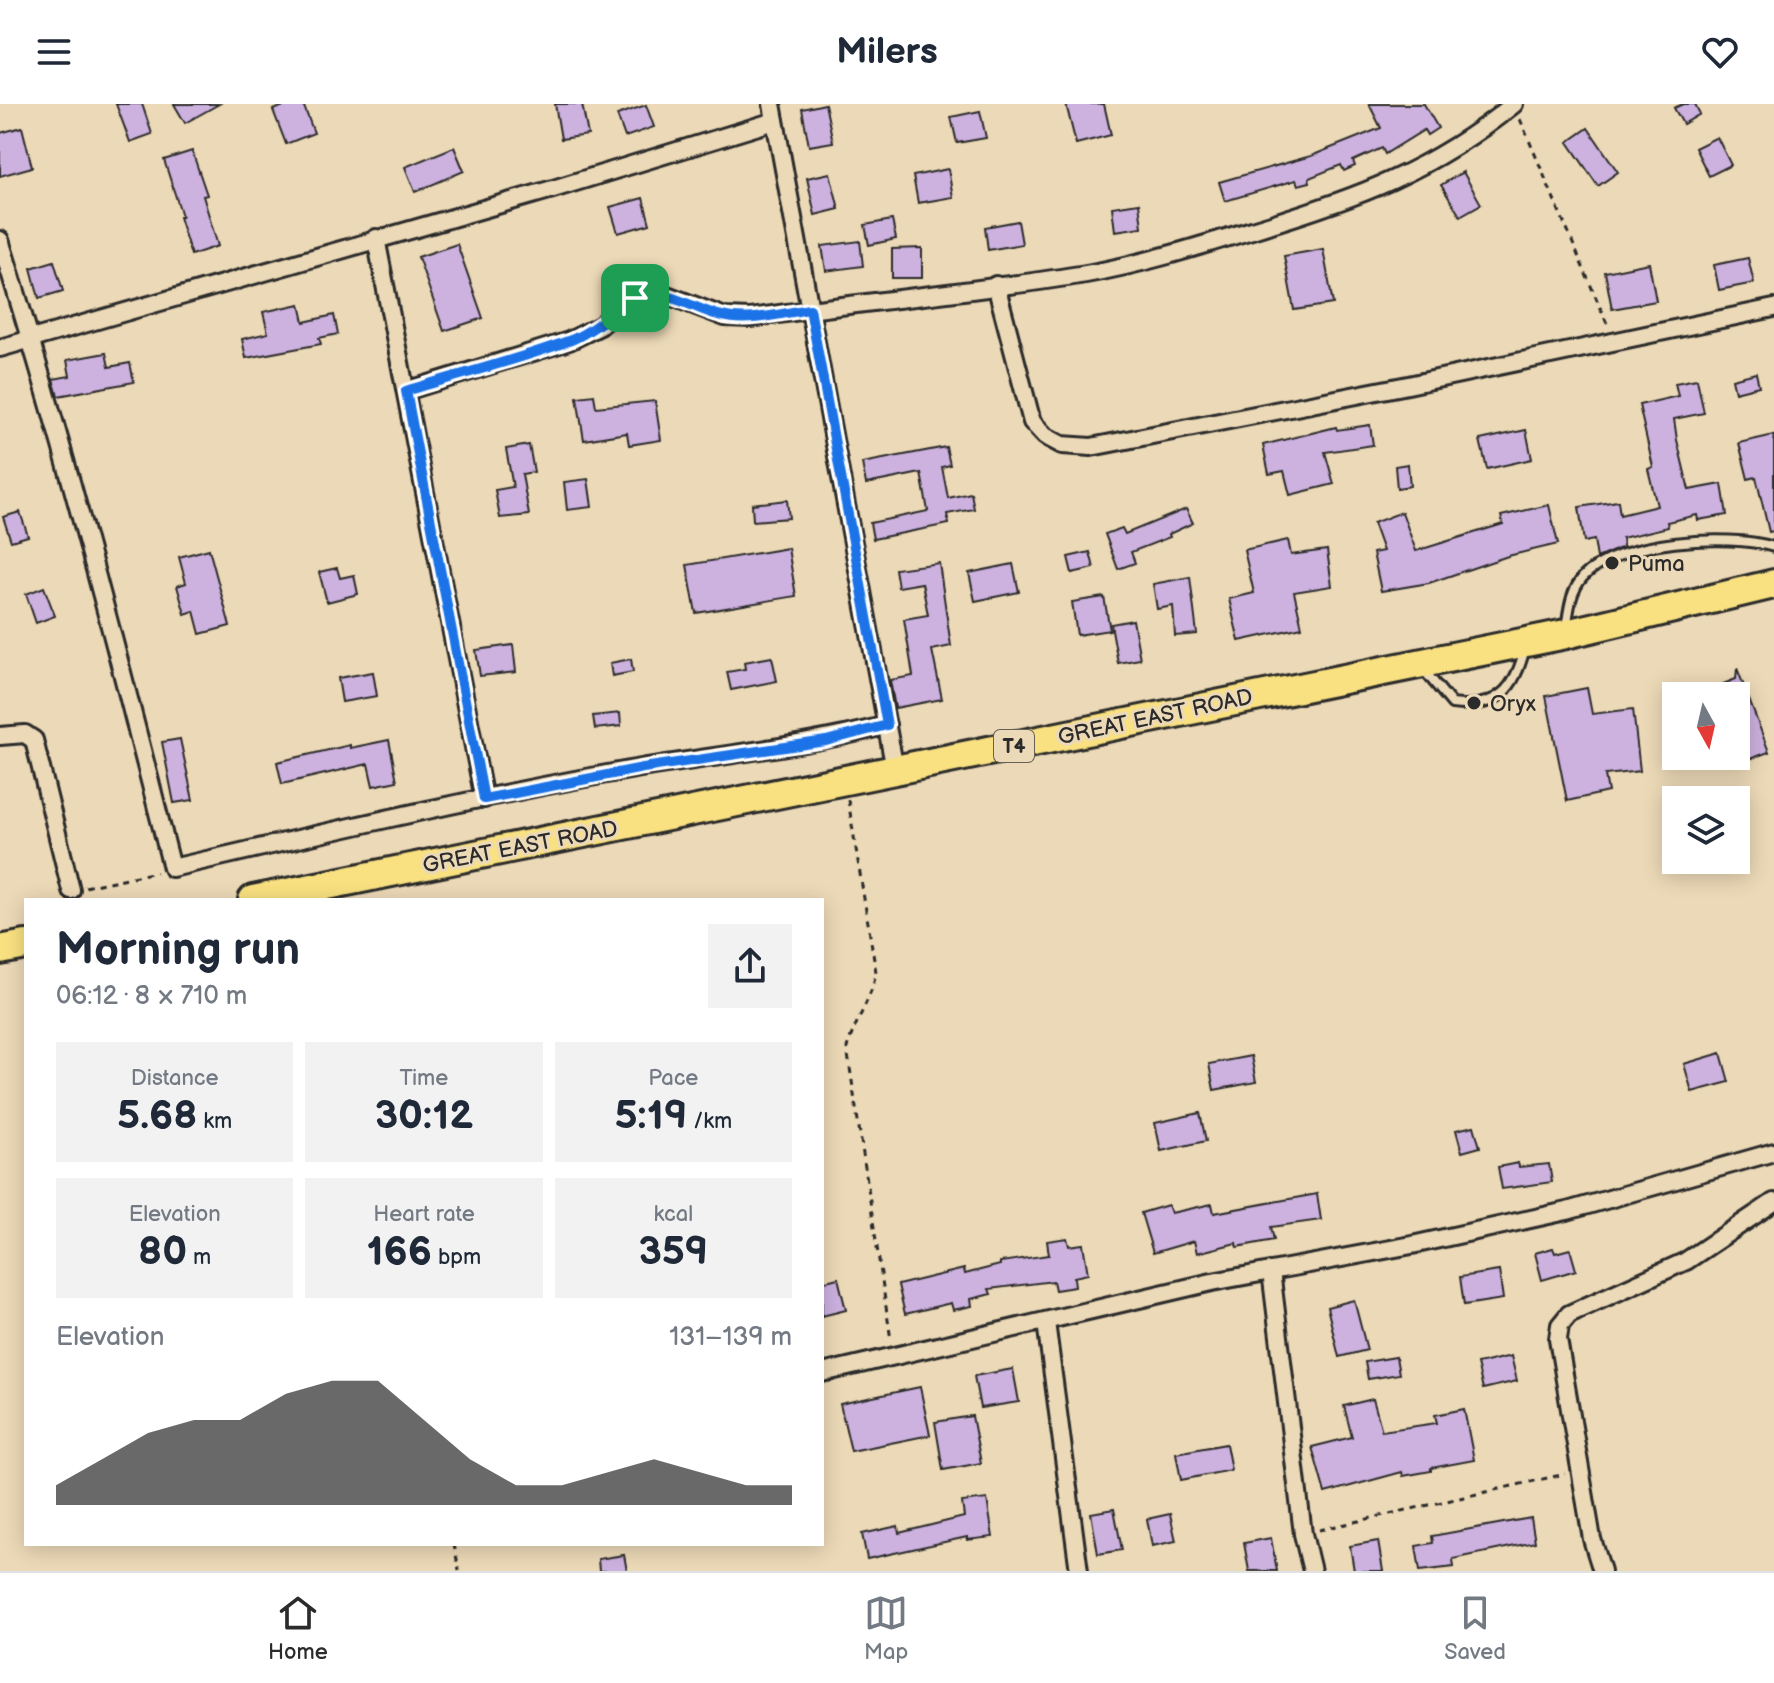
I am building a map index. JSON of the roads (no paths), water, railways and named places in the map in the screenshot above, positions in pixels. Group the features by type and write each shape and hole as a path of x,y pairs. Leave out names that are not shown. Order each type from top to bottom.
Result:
{"highway":[{"name":"GREAT EAST ROAD","path":"275,898 319,894 844,780 1566,634 1774,584"},
{"path":"0,950 24,945"}],"street":[{"path":"406,391 569,341 600,326 625,304 644,295 667,295 725,317 750,318 1087,274 1189,249 1333,206 1392,183 1470,139 1514,104"},
{"path":"0,348 376,238 773,112 895,770"},
{"path":"376,238 484,799"},
{"path":"0,240 31,339 109,620 172,868 484,799 643,768 826,741 887,725"},
{"path":"996,285 1032,422 1045,436 1074,448 1215,424 1774,308"},
{"path":"0,736 25,734 34,740 71,890"},
{"path":"824,1373 1271,1271 1412,1245 1567,1211 1774,1152"},
{"path":"1602,1571 1592,1539 1580,1471 1558,1339 1560,1325 1569,1314 1580,1308 1686,1261 1774,1202"},
{"path":"1271,1271 1303,1534 1312,1571"},
{"path":"1046,1322 1079,1571"}],"lane":[{"path":"1566,634 1573,593 1581,579 1598,565 1629,553 1675,544 1738,542 1774,547"},
{"path":"1418,664 1452,704 1467,706 1488,702 1508,691 1519,673 1526,642"}],"place":[{"name":"Puma","path":"1612,563"},
{"name":"Oryx","path":"1474,703"}]}
